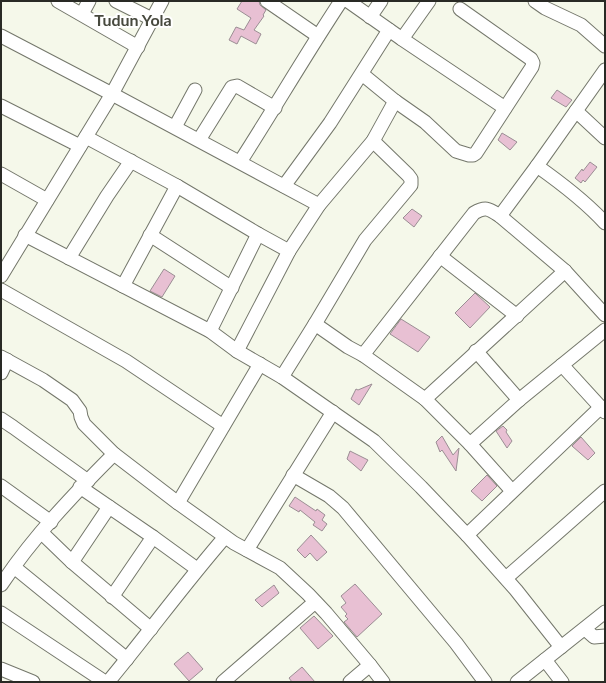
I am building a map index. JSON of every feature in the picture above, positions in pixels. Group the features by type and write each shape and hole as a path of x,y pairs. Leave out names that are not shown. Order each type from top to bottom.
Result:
{"street":[{"path":"58,1 138,47"},
{"path":"82,14 89,1"},
{"path":"116,1 152,19"},
{"path":"3,268 26,235 112,94 162,1"},
{"path":"267,1 318,36"},
{"path":"240,162 341,1"},
{"path":"348,1 506,108"},
{"path":"370,17 381,1"},
{"path":"402,39 429,1"},
{"path":"534,1 545,8 581,25 605,46"},
{"path":"362,74 395,101 425,122 456,151 473,155 478,151 532,67 533,63 531,59 460,9"},
{"path":"284,186 330,123 389,30"},
{"path":"1,36 175,127 319,205"},
{"path":"500,216 605,70"},
{"path":"199,140 232,88 237,86 243,88 275,108"},
{"path":"175,127 195,90"},
{"path":"236,351 289,251 319,205 373,141 395,101"},
{"path":"1,106 83,142 131,161 289,251"},
{"path":"576,111 605,138"},
{"path":"282,377 365,240 411,185 411,179 408,175 373,141"},
{"path":"69,258 107,196 131,161"},
{"path":"537,166 595,212 605,223"},
{"path":"1,174 47,200"},
{"path":"123,286 177,186"},
{"path":"363,355 474,213 481,209 489,209 500,216 565,272 605,315"},
{"path":"210,331 258,234"},
{"path":"26,235 210,331 236,351 282,377 374,441 467,535 506,578 561,647"},
{"path":"150,235 232,288"},
{"path":"440,256 517,316"},
{"path":"425,399 476,351 565,272"},
{"path":"1,290 126,361 223,426"},
{"path":"315,324 348,347 363,355 425,399 470,444 512,491"},
{"path":"470,444 519,400 605,330"},
{"path":"476,351 519,400"},
{"path":"1,373 4,358 43,380 72,400 80,411 84,424 114,454 225,537 280,568 315,602 370,664 383,682"},
{"path":"178,503 260,364"},
{"path":"467,535 512,491 603,409 562,365"},
{"path":"247,550 333,412"},
{"path":"1,419 13,426 84,484 109,507 197,569"},
{"path":"1,586 14,567 51,522 84,484 114,454"},
{"path":"293,475 329,496 343,508 456,643 485,682"},
{"path":"1,486 51,522"},
{"path":"506,578 605,491"},
{"path":"72,562 109,507"},
{"path":"42,533 72,562 151,629"},
{"path":"112,597 153,537"},
{"path":"1,613 106,682 151,629 197,569 225,537"},
{"path":"14,567 127,658"},
{"path":"223,682 315,602"},
{"path":"517,682 605,612"},
{"path":"585,629 594,637 605,636"},
{"path":"545,660 562,682"},
{"path":"350,682 370,664"},
{"path":"1,669 33,682"}],"building":[{"path":"242,1 259,1 260,5 266,10 263,15 264,16 254,30 261,34 256,44 241,36 237,44 229,40 236,27 244,30 251,18 237,9"},
{"path":"557,90 572,100 566,107 551,98"},
{"path":"502,133 517,142 510,150 498,140"},
{"path":"590,162 597,167 585,182 583,180 581,183 575,178"},
{"path":"412,209 422,216 414,227 403,218"},
{"path":"164,269 175,276 162,297 150,291"},
{"path":"475,293 490,307 470,328 455,313"},
{"path":"401,319 430,337 418,352 390,334"},
{"path":"372,384 359,405 351,399 356,389 358,390"},
{"path":"503,426 507,430 506,432 512,441 507,448 496,431"},
{"path":"442,436 453,455 459,448 456,471 442,450 440,452 436,442"},
{"path":"581,437 595,453 588,460 572,446"},
{"path":"350,451 368,460 361,471 347,459"},
{"path":"487,475 497,486 482,501 471,491"},
{"path":"295,497 316,511 317,509 325,515 322,520 327,524 322,531 313,525 315,522 300,510 299,512 289,506"},
{"path":"311,535 327,552 317,561 310,553 305,558 297,550"},
{"path":"355,584 382,614 357,637 344,622 348,619 345,616 347,614 341,607 346,603 341,596"},
{"path":"274,585 279,593 262,607 255,600"},
{"path":"314,616 333,636 318,649 300,628"},
{"path":"188,652 203,669 189,681 174,664"},
{"path":"302,667 315,682 292,682 289,678"}],"district":[{"name":"Tudun Yola","path":"133,19"}]}
